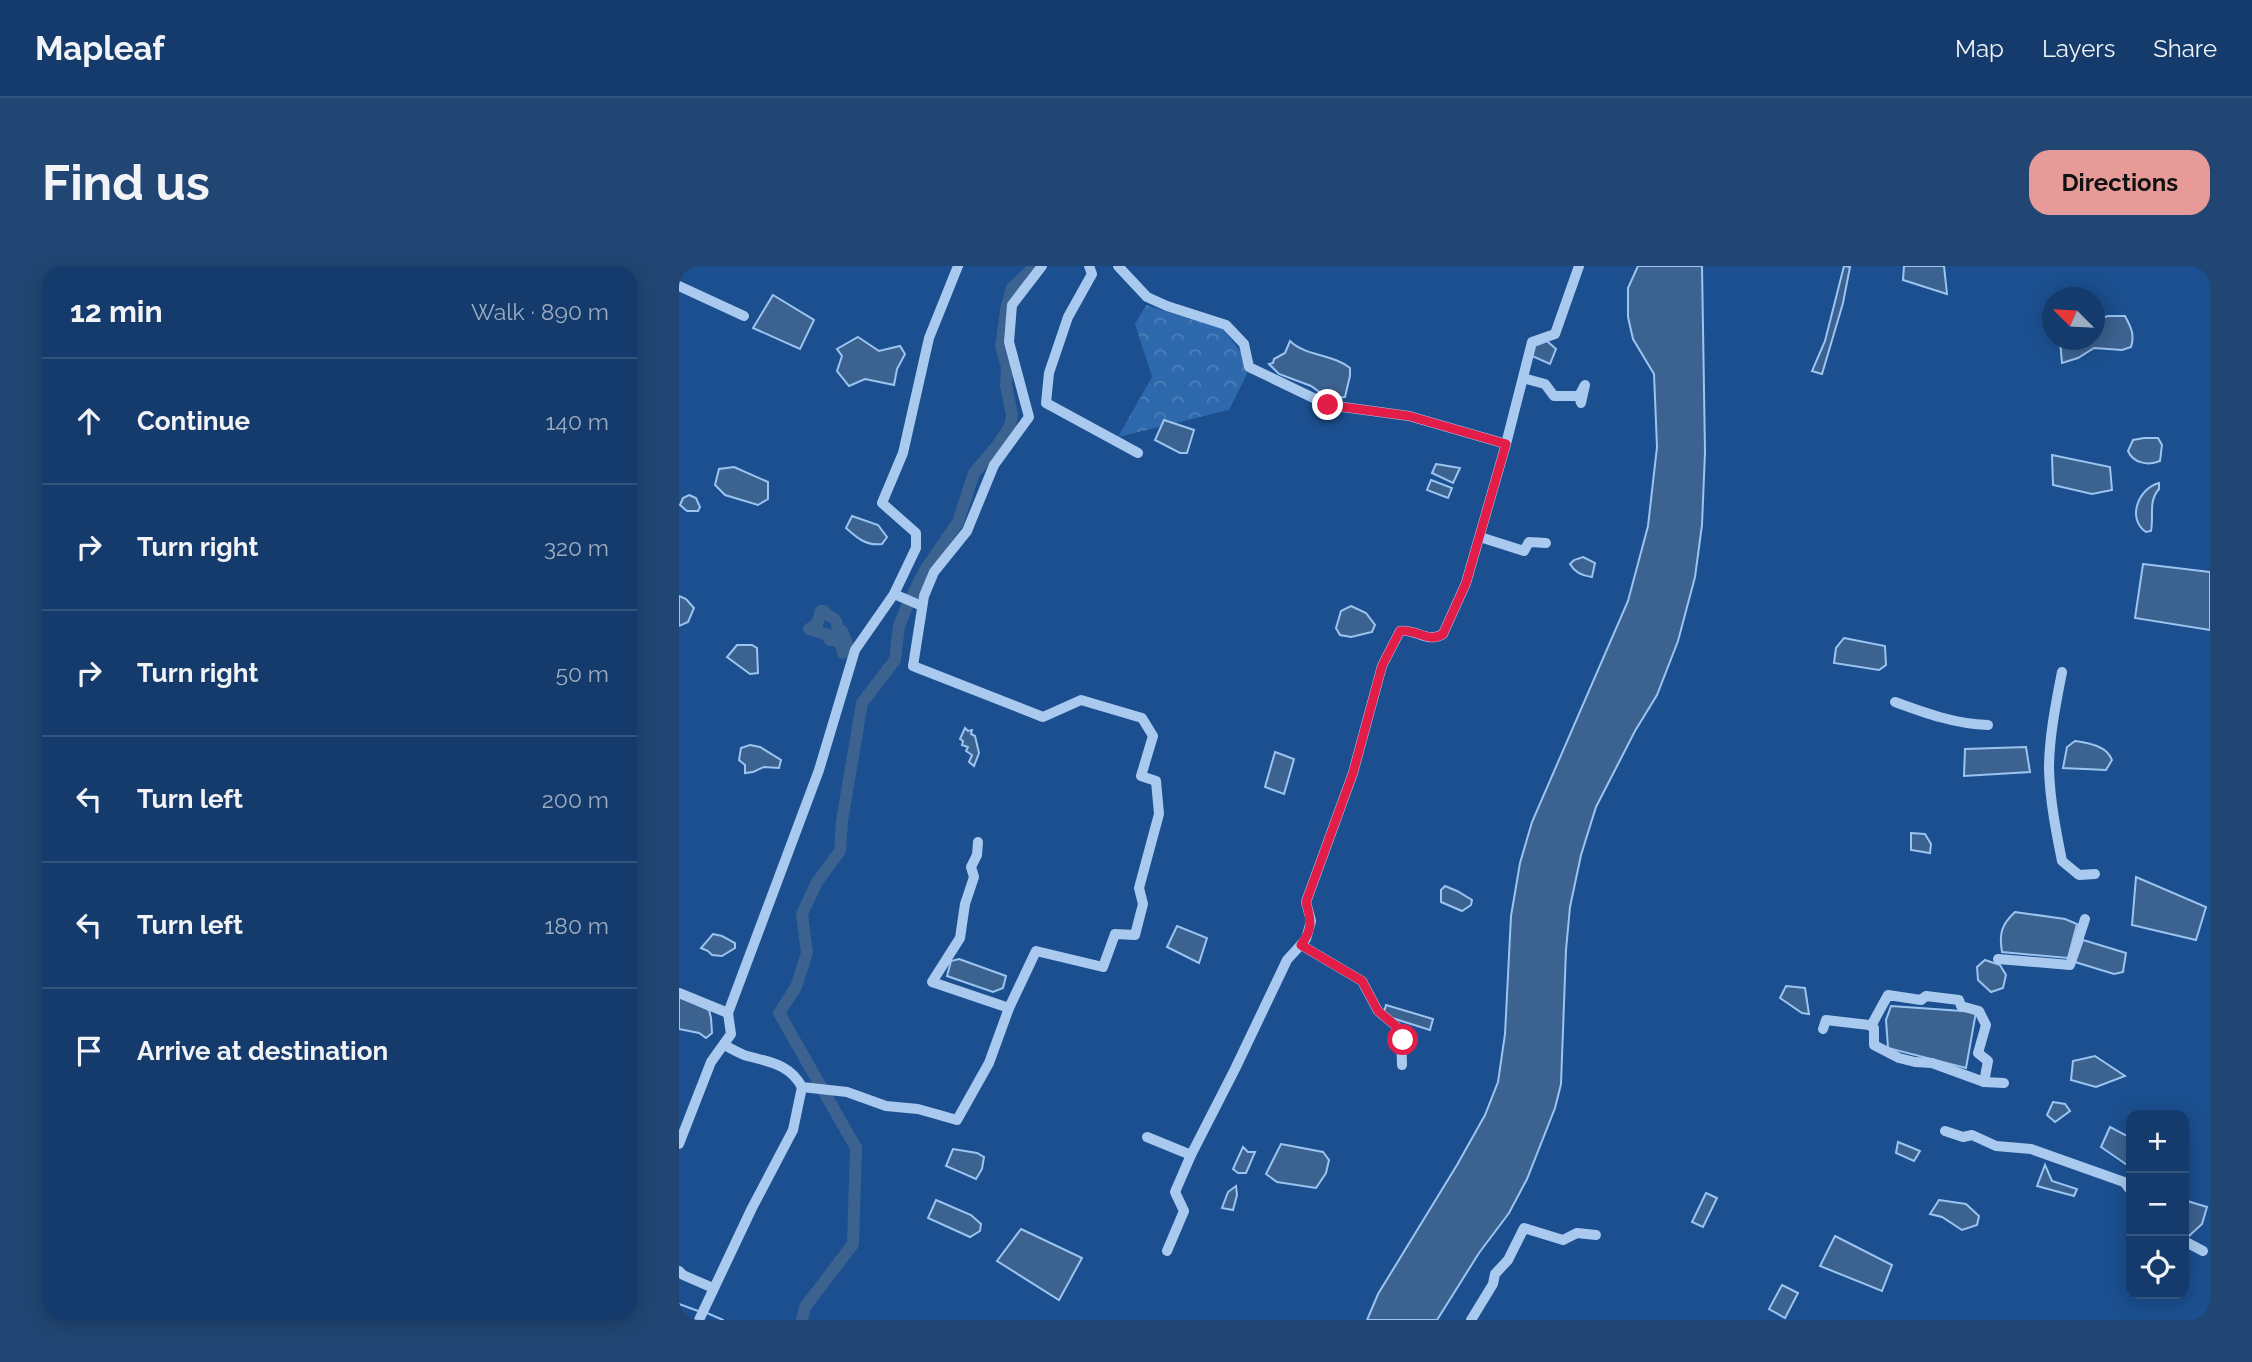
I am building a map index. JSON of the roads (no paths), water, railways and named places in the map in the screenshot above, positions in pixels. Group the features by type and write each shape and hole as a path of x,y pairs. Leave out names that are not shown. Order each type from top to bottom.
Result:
{"street":[{"path":"679,1144 711,1062 731,1034 728,1013 819,770 855,650 899,596 916,548 916,533 882,503 902,453 929,338 958,266"},
{"path":"802,1087 848,1093 886,1106 918,1109 957,1120 989,1063 1009,1008 1036,951 1103,967 1115,934 1135,935 1143,904 1139,888 1159,814 1156,781 1141,776 1153,736 1142,718 1081,700 1043,717 913,666 919,604 934,572 967,531 994,465 1029,417 1009,342 1012,305 1042,266"},
{"path":"1089,266 1092,274 1067,317 1049,373 1046,403 1138,453"},
{"path":"1118,266 1147,297 1226,325 1244,344 1249,367 1328,405 1409,416 1506,444"},
{"path":"1167,1251 1184,1211 1175,1192 1191,1155 1287,960 1306,939 1311,921 1306,902 1353,773 1382,666 1400,631 1437,638 1443,634 1466,583 1532,342 1555,334 1570,303 1579,266"},
{"path":"679,286 744,316"},
{"path":"1523,378 1545,384 1554,396 1579,397"},
{"path":"1480,537 1524,551 1529,542 1546,543"},
{"path":"899,596 919,604"},
{"path":"2062,672 2055,705 2049,768 2053,811 2062,862 2079,875 2095,874"},
{"path":"1895,702 1927,714 1988,725"},
{"path":"978,842 977,855 971,867 974,877 965,904 960,938 932,982 1009,1008"},
{"path":"1998,959 2070,965 2085,919"},
{"path":"1301,945 1362,981 1378,1011 1401,1033 1402,1065"},
{"path":"679,993 728,1013"},
{"path":"1871,1026 1888,995 1921,1000 1926,996 1959,1000 1961,1006 1979,1011 1986,1025 1978,1053 1988,1060 1984,1082"},
{"path":"1823,1029 1826,1020 1871,1026 1874,1028 1874,1045 1891,1054 1915,1062 1932,1063 1984,1082 2004,1083"},
{"path":"699,1320 752,1208 793,1130 802,1087 795,1074 764,1059 743,1054 724,1045"},
{"path":"1945,1131 1963,1137 1972,1135 1996,1146 2031,1149 2126,1185"},
{"path":"1147,1137 1191,1155"},
{"path":"1471,1320 1493,1284 1495,1274 1508,1261 1524,1227 1563,1240 1577,1233 1596,1235"},
{"path":"2189,1244 2203,1251"},
{"path":"679,1271 713,1288"}],"waterway":[{"path":"802,1320 805,1307 853,1244 856,1148 779,1013 796,987 807,953 802,914 817,882 840,851 842,821 862,703 895,660 899,626 908,604 925,570 958,522 974,473 1010,426 1012,415 1006,385 1007,367 1001,346 1007,305 1012,288 1035,266"},
{"path":"821,611 835,619 838,632 842,631 849,649 843,653 841,644 830,640 828,635 809,629 817,624 821,611"},
{"path":"679,1304 698,1311"},
{"path":"707,1313 723,1320"}]}
